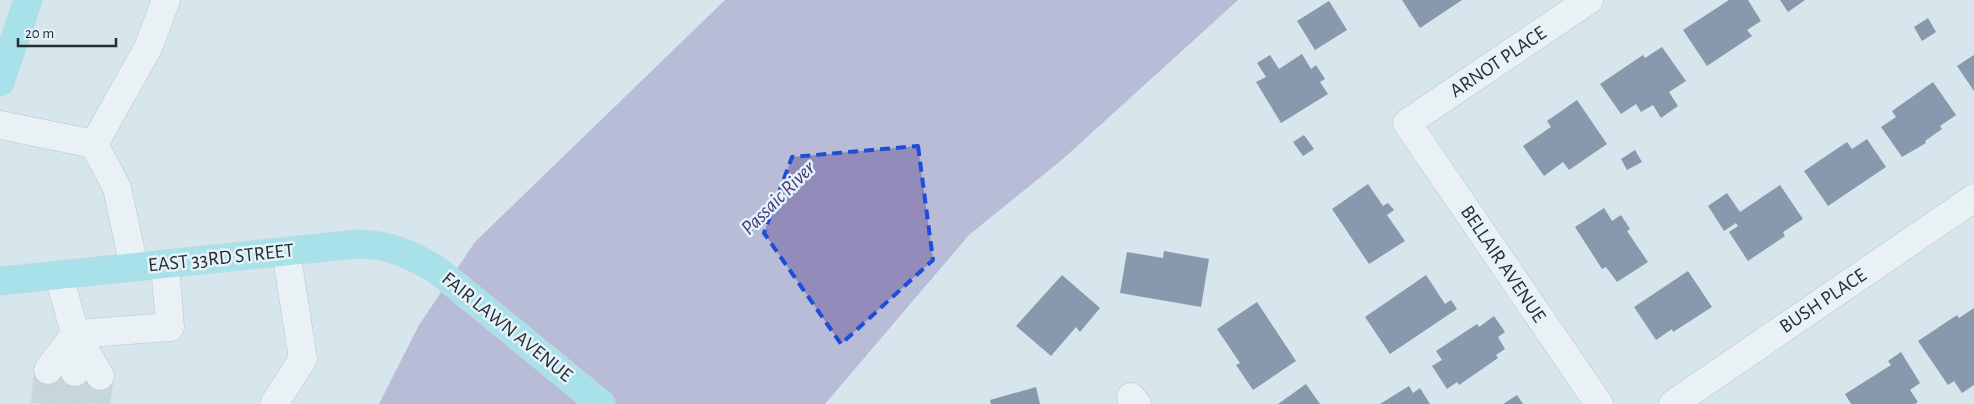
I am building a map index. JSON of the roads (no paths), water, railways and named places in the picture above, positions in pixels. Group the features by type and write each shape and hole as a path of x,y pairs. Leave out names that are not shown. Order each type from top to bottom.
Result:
{"main road":[{"path":"0,82 28,0"},
{"name":"EAST 33RD STREET","path":"0,281 358,244 379,244 414,256 436,270"},
{"name":"FAIR LAWN AVENUE","path":"436,270 601,404"}],"street":[{"path":"94,144 148,48 166,0"},
{"name":"ARNOT PLACE","path":"1407,123 1589,0"},
{"name":"BELLAIR AVENUE","path":"1407,123 1600,404"},
{"path":"0,125 94,144"},
{"path":"94,144 117,188 134,267"},
{"name":"BUSH PLACE","path":"1672,404 1974,198"},
{"path":"274,404 303,359 286,251"},
{"path":"48,370 75,334 170,327 165,264"},
{"path":"59,275 88,374"}],"water":[{"name":"Passaic River","path":"725,0 1238,0 1064,158 969,235 825,404 379,404 419,325 475,242"}],"tunnel":[{"path":"45,404 48,370"},
{"path":"73,404 75,372"},
{"path":"96,404 100,376"}]}
